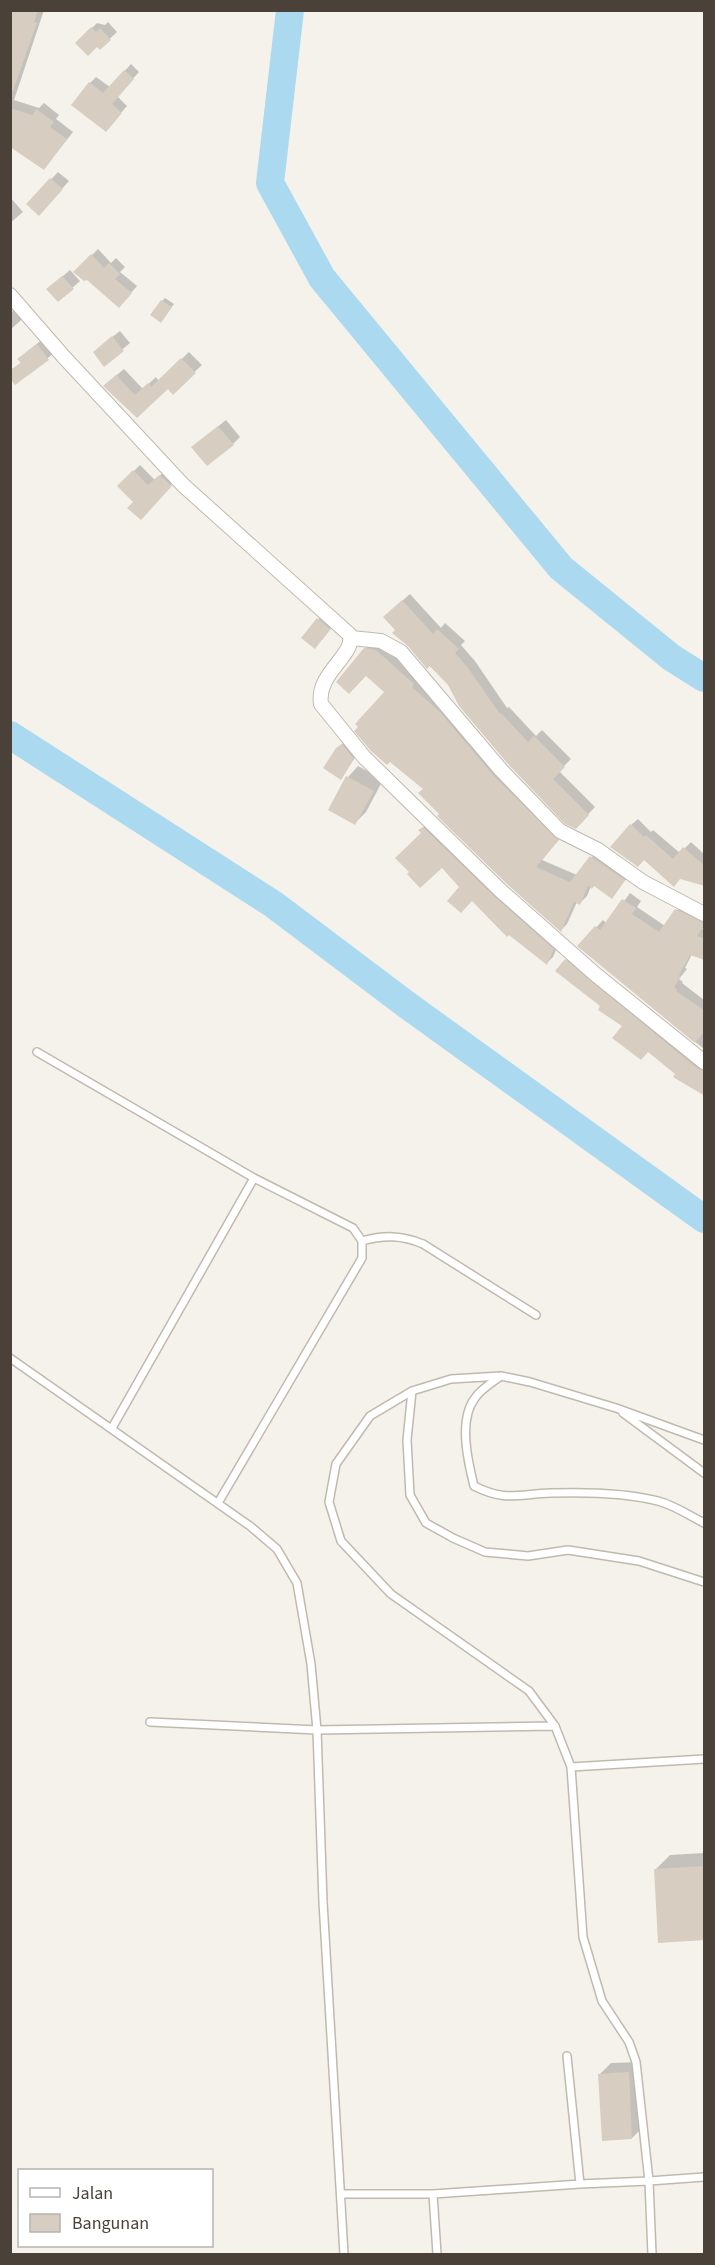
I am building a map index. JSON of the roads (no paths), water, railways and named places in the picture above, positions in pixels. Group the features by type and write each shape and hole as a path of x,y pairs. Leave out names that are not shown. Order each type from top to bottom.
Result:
{"street":[{"path":"10,295 63,356 183,485 339,624 351,638 381,641 401,652 501,770 560,831 598,850 642,882 705,914"},
{"path":"351,638 350,646 323,683 320,695 321,704 364,757 522,911 705,1062"}],"lane":[{"path":"37,1052 254,1178 353,1228 362,1241 362,1258 218,1503"},
{"path":"112,1428 254,1178"},
{"path":"362,1241 388,1235 409,1238 423,1244 536,1315"},
{"path":"10,1358 218,1503 277,1549 297,1582 311,1664 317,1730 323,1902 344,2254"},
{"path":"501,1376 474,1398 466,1421 467,1457 474,1486 492,1495 511,1497 551,1493 621,1496 659,1501 705,1523"},
{"path":"652,2254 650,2181 636,2062 629,2042 602,2001 583,1937 571,1767 555,1725 529,1691 391,1594 341,1541 329,1502 336,1464 370,1416 412,1391 451,1379 501,1376 530,1382 616,1408 705,1440"},
{"path":"412,1391 406,1440 410,1495 426,1523 453,1539 485,1552 528,1556 568,1550 639,1561 705,1582"},
{"path":"616,1408 705,1473"},
{"path":"150,1722 317,1730 555,1725"},
{"path":"571,1767 705,1759"},
{"path":"567,2056 580,2184"},
{"path":"341,2194 434,2194 705,2177"},
{"path":"434,2194 437,2254"}],"waterway":[{"path":"290,10 270,183 322,278 561,568 672,658 704,678"},
{"path":"10,735 273,904 407,1005 704,1219"}]}
